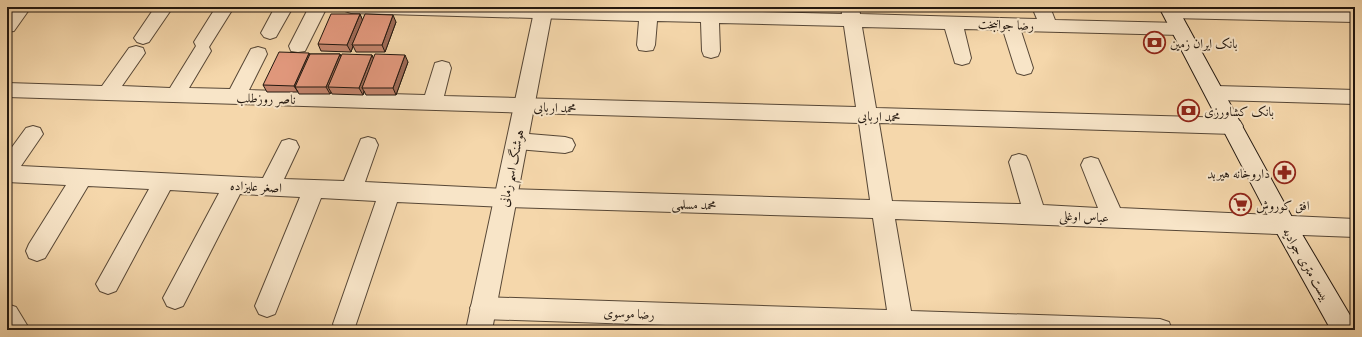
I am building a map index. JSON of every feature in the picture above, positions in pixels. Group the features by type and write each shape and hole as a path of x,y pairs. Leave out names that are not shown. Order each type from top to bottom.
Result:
{"street":[{"path":"7,26 22,7"},
{"path":"107,93 164,7"},
{"path":"175,95 225,7"},
{"path":"270,32 284,7"},
{"path":"298,46 318,7"},
{"name":"رضا جوانبخت","path":"351,7 544,9 649,15 674,11 710,16 733,12 925,15 953,23 983,15 1010,24 1048,25 1173,16 1355,16"},
{"path":"1041,7 1048,25"},
{"name":"هوشنگ اسم زمانی","path":"480,319 544,9"},
{"path":"851,14 902,326"},
{"path":"646,45 649,15"},
{"path":"710,16 711,51"},
{"name":"بیست متری جوادیه","path":"1173,16 1234,126 1286,226 1345,330"},
{"path":"953,23 962,58"},
{"path":"1010,24 1024,68"},
{"path":"236,97 258,54"},
{"path":"432,103 442,68"},
{"name":"ناصر روزطلب","path":"7,90 524,106"},
{"path":"1216,93 1355,97"},
{"name":"محمد اربابی","path":"524,106 1234,126"},
{"path":"7,170 32,134"},
{"path":"517,141 565,145"},
{"path":"351,191 368,145"},
{"path":"269,187 289,146"},
{"path":"1019,162 1035,214"},
{"path":"1090,165 1113,218"},
{"name":"اصغر علیزاده","path":"7,174 505,198"},
{"path":"38,251 82,178"},
{"path":"108,284 164,182"},
{"path":"175,298 234,185"},
{"path":"267,306 314,189"},
{"path":"345,324 389,193"},
{"name":"محمد مسلمی","path":"505,198 882,209"},
{"name":"عباس اوغلی","path":"882,209 1355,228"},
{"path":"7,315 18,330"},
{"name":"رضا موسوی","path":"480,319 1160,330"}],"building":[{"path":"331,14 360,14 347,45 318,44"},
{"path":"365,14 393,15 382,45 352,45"},
{"path":"279,52 309,53 294,86 263,85"},
{"path":"310,54 340,54 326,87 295,87"},
{"path":"342,54 372,55 359,88 328,87"},
{"path":"375,54 405,55 393,88 362,88"}],"place":[{"name":"بانک ایران زمین","path":"1155,43"},
{"name":"بانک کشاورزی","path":"1188,111"},
{"name":"داروخانه هیربد","path":"1285,173"},
{"name":"افق کوروش","path":"1240,205"}]}
